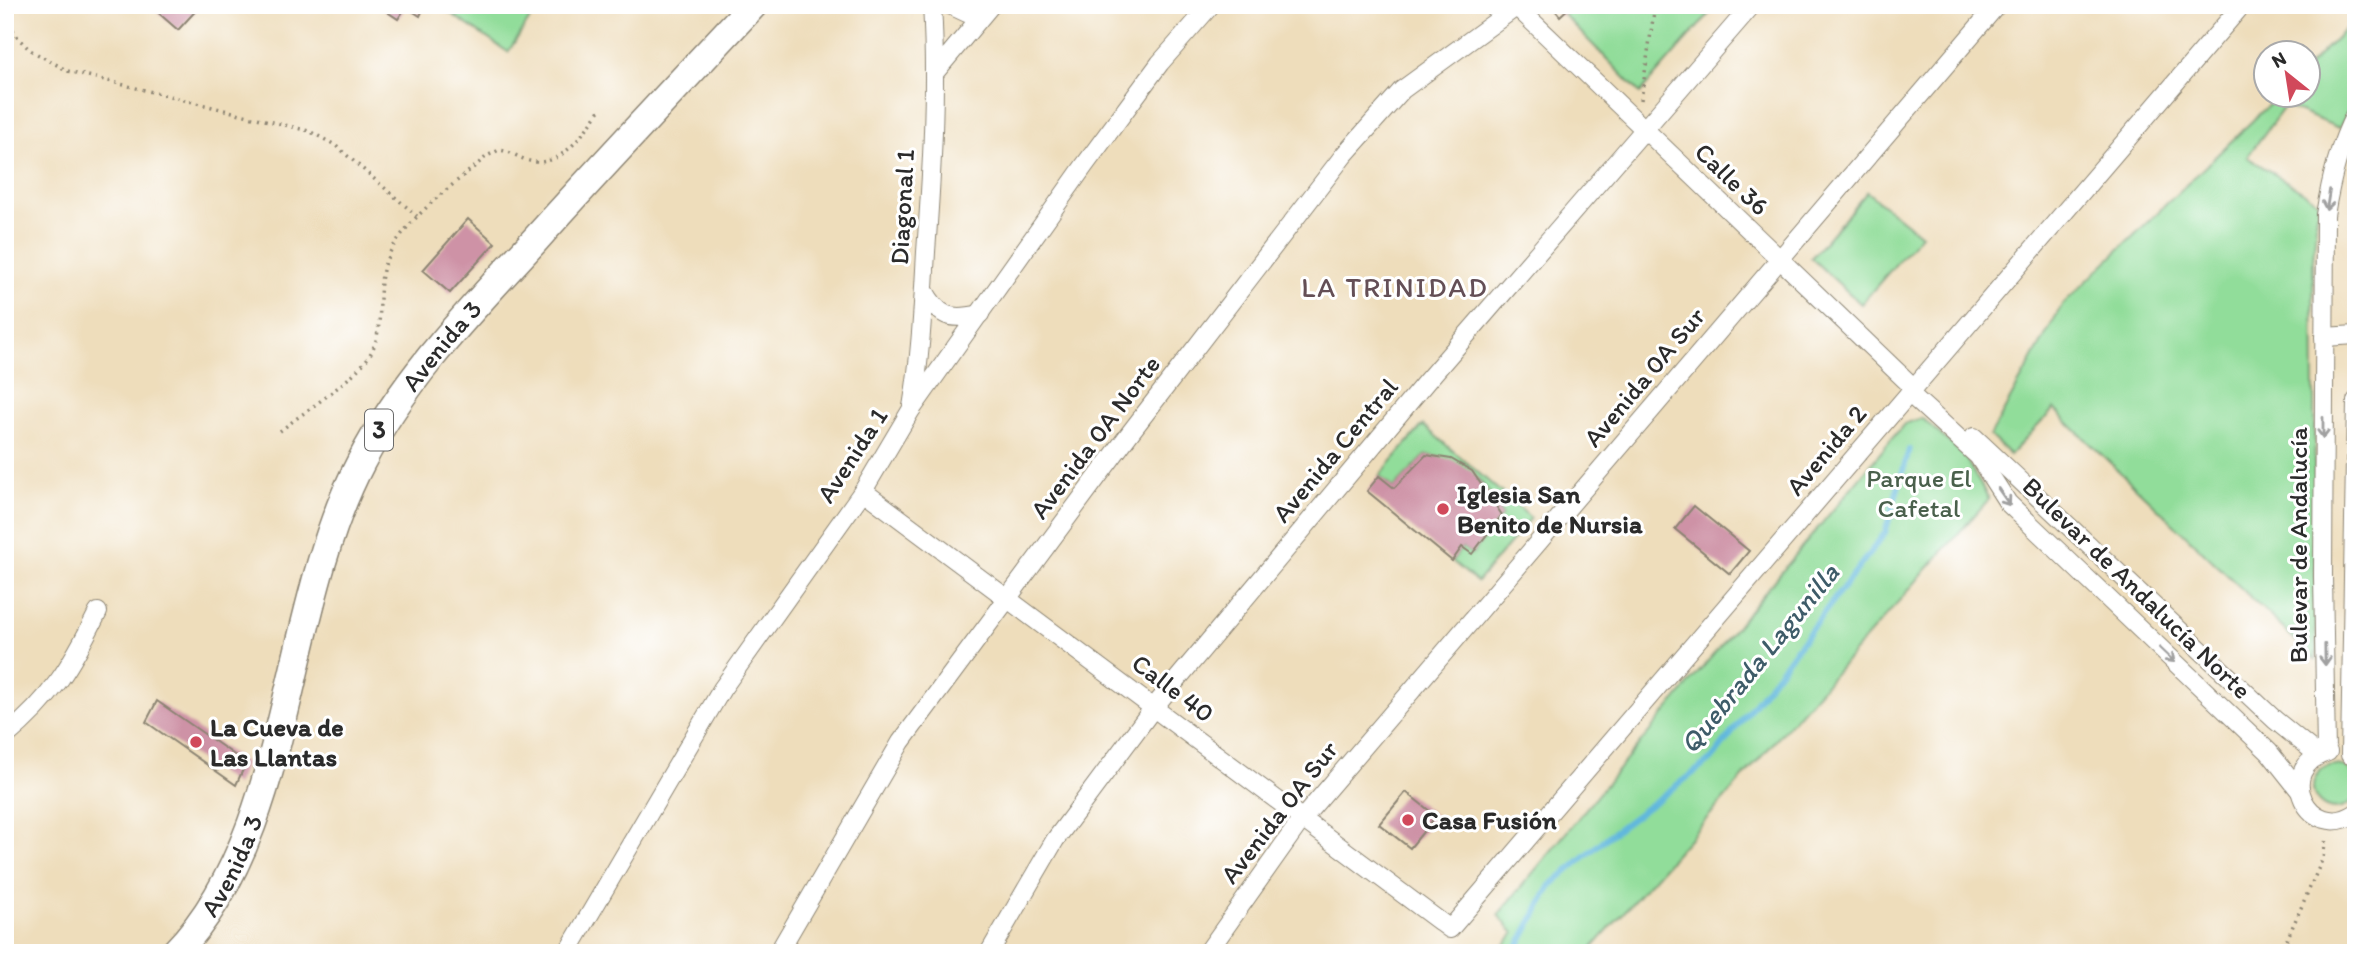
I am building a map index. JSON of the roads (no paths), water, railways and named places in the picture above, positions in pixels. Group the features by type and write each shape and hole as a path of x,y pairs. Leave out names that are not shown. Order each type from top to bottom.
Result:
{"main road":[{"name":"Avenida 3","path":"175,953 214,906 239,856 263,789 326,543 360,463 384,421 438,345 753,5"}],"street":[{"name":"Diagonal 1","path":"911,410 919,367 936,71 932,5"},
{"path":"950,5 967,13 989,7"},
{"name":"Avenida 1","path":"567,953 722,689 863,491 911,410 1160,64 1211,5"},
{"name":"Avenida Central","path":"989,953 1055,840 1154,707 1752,5"},
{"name":"Avenida 0A Sur","path":"1207,953 1302,819 1997,5"},
{"name":"Avenida 2","path":"1450,929 2242,5"},
{"name":"Calle 36","path":"1516,6 1913,388"},
{"name":"Avenida 0A Norte","path":"778,953 901,742 1146,412 1378,114 1430,67 1516,6"},
{"path":"936,71 989,7"},
{"name":"Bulevar de Andalucía","path":"2322,754 2326,215 2345,133 2356,113"},
{"path":"924,290 938,313 946,317 954,319 980,314"},
{"path":"2323,337 2356,335"},
{"name":"Bulevar de Andalucía Norte","path":"1913,388 2275,720 2322,754"},
{"name":"Bulevar de Andalucía Norte","path":"1913,388 1978,456 2008,503 2269,752 2300,791 2309,810 2328,820 2338,820 2356,813"},
{"name":"Bulevar de Andalucía","path":"2353,757 2356,401"},
{"name":"Calle 40","path":"863,491 1450,929"},
{"path":"2323,576 2354,577"},
{"path":"5,737 55,690 72,665 98,612"},
{"path":"2300,791 2305,766 2322,754 2353,757"}],"waterway":[{"name":"Quebrada Lagunilla","path":"1515,953 1551,885 1610,835 1712,759 1885,533 1909,450"}],"place":[{"name":"Iglesia San Benito de Nursia","path":"1443,509"},
{"name":"La Cueva de Las Llantas","path":"196,742"},
{"name":"Casa Fusión","path":"1408,820"}],"district":[{"name":"LA TRINIDAD","path":"1395,287"}],"park label":[{"name":"Parque El Cafetal","path":"1919,493"}]}
